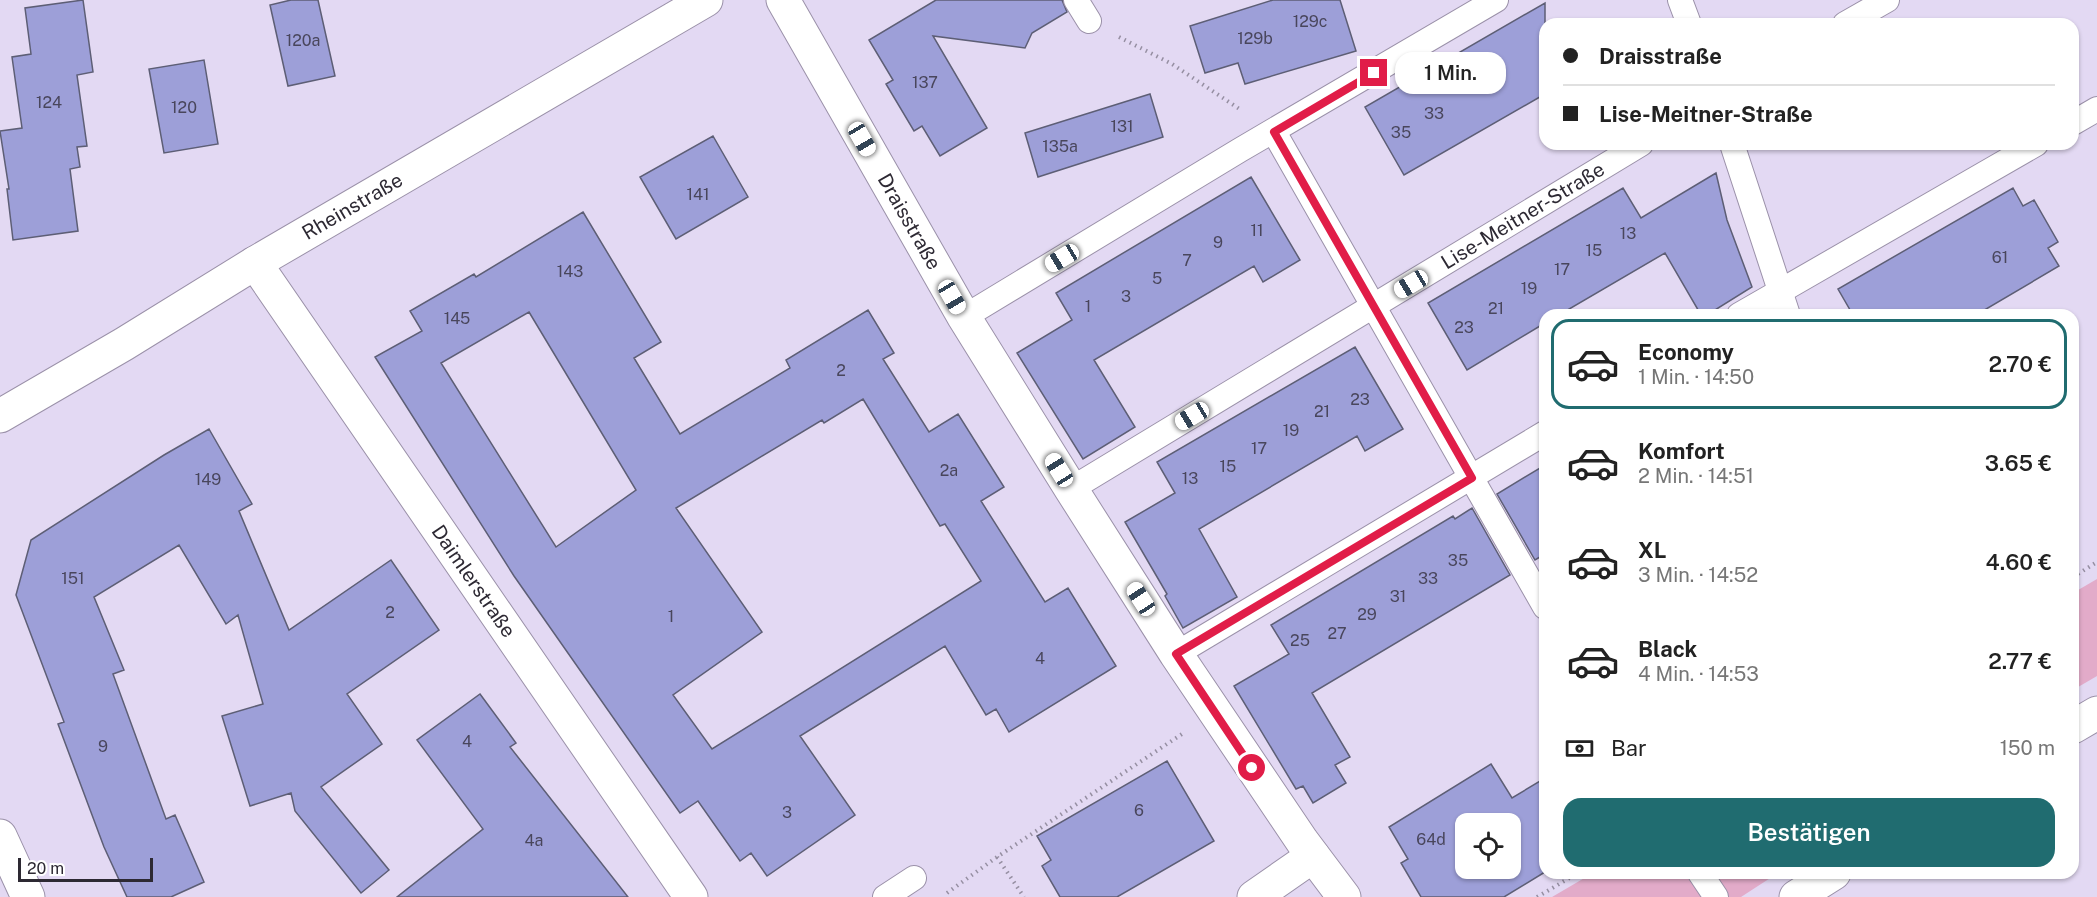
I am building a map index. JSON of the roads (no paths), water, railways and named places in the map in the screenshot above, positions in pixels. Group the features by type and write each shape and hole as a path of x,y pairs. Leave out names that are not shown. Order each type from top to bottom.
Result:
{"street":[{"name":"Rheinstraße","path":"0,416 124,344 255,263 706,0"},
{"name":"Draisstraße","path":"783,0 964,317 1071,489 1176,654 1313,856 1344,897"},
{"name":"Daimlerstraße","path":"255,263 691,897"},
{"path":"2079,724 2097,713"},
{"path":"0,836 28,897"},
{"path":"1254,897 1313,856"},
{"path":"1796,897 1824,879"}],"lane":[{"path":"1076,0 1089,21"},
{"path":"964,317 1496,0"},
{"path":"1680,0 1687,18"},
{"path":"1856,18 1887,0"},
{"path":"2079,120 2097,109"},
{"path":"1274,132 1539,596"},
{"name":"Lise-Meitner-Straße","path":"1373,307 1631,150"},
{"path":"1734,150 1786,309"},
{"path":"1749,309 2025,150"},
{"path":"1071,489 1373,307"},
{"path":"1176,654 1539,437"},
{"path":"885,897 914,878"},
{"path":"1704,879 1716,897"}]}
